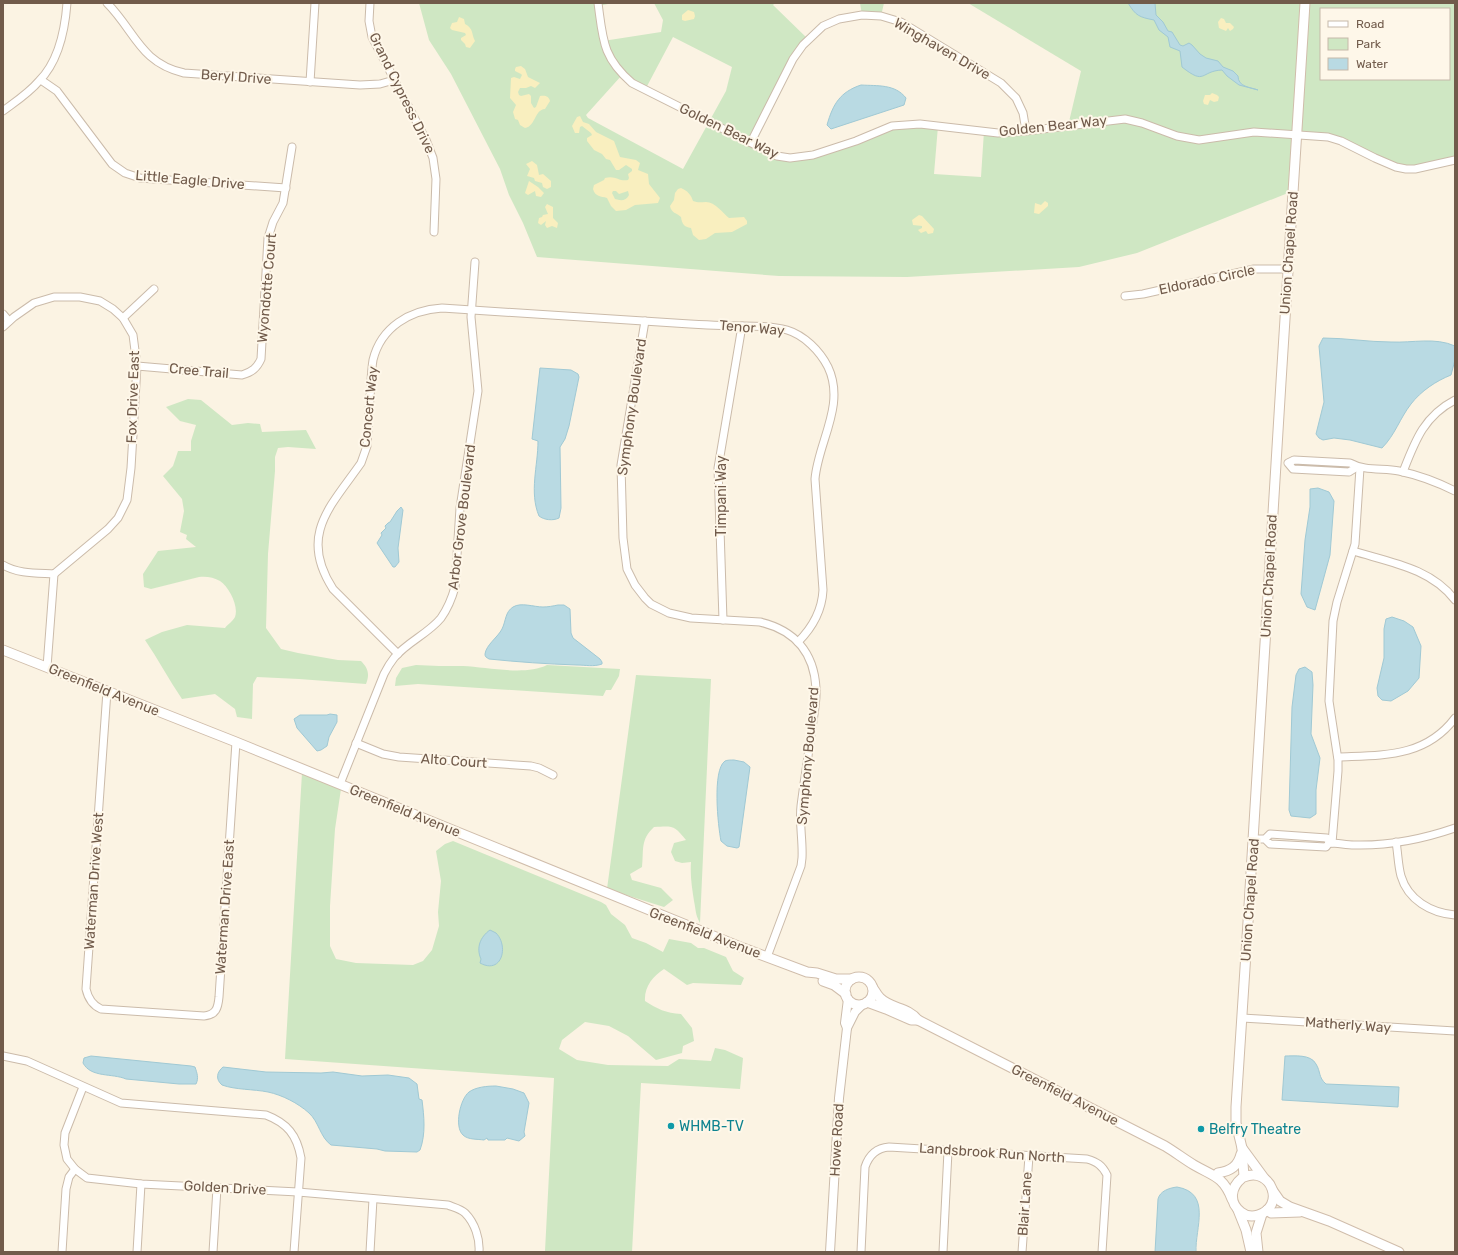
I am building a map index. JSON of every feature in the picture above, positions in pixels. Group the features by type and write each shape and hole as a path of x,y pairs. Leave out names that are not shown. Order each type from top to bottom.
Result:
{"main road":[{"name":"Union Chapel Road","path":"1243,1177 1242,1148 1236,1123 1236,1107 1305,3"},
{"name":"Greenfield Avenue","path":"3,650 236,742 682,924 767,957 807,972 817,973 836,979 852,979"},
{"name":"Greenfield Avenue","path":"807,972 814,979 834,985 847,997"},
{"path":"856,977 864,978 871,983 873,988 872,997 865,1003 855,1004 847,997 846,985 856,977"},
{"name":"Greenfield Avenue","path":"873,988 885,1002 913,1014 918,1020 1165,1146 1194,1165 1214,1172 1243,1177"},
{"name":"Greenfield Avenue","path":"865,1003 886,1008 911,1020 918,1020"},
{"name":"Union Chapel Road","path":"1242,1148 1259,1173 1265,1179"},
{"path":"1214,1172 1227,1172 1238,1164 1242,1148"},
{"name":"Greenfield Avenue","path":"1214,1172 1228,1188 1233,1202"},
{"path":"1251,1252 1246,1230 1233,1202 1232,1195 1233,1188 1237,1182 1243,1177 1254,1175 1265,1179 1273,1189 1276,1196 1284,1204 1329,1221 1399,1252"},
{"path":"1258,1252 1256,1233 1264,1212 1273,1201 1273,1189"},
{"path":"1238,1210 1250,1216 1264,1212 1302,1212"}],"street":[{"path":"3,111 32,89 41,80 50,66 59,48 63,35 67,3"},
{"name":"Beryl Drive","path":"107,3 114,9 148,55 156,62 184,74 371,85 394,80"},
{"path":"310,82 315,3"},
{"name":"Grand Cypress Drive","path":"370,3 369,21 372,37 426,140 433,158 436,179 434,232"},
{"name":"Golden Bear Way","path":"598,3 603,41 610,59 622,74 632,83 777,156 790,158 813,155 856,141 892,126 920,124 998,133 1125,119 1142,123 1177,136 1200,140 1254,132 1328,137 1341,141 1396,167 1406,169 1415,169 1455,160"},
{"name":"Winghaven Drive","path":"751,142 792,59 804,45 823,26 839,19 862,15 881,16 901,22 1001,83 1016,98 1022,113 1026,131"},
{"name":"Little Eagle Drive","path":"41,80 57,91 112,164 125,173 140,178 286,188"},
{"name":"Wyondotte Court","path":"258,366 261,358 268,238 272,222 283,202 292,147"},
{"name":"Arbor Grove Boulevard","path":"340,784 384,674 393,659 398,654 441,618 447,609 455,587 460,508 478,391 472,325 475,262"},
{"name":"Eldorado Circle","path":"1125,296 1143,294 1254,269 1288,269"},
{"path":"123,318 154,290"},
{"name":"Fox Drive East","path":"3,327 34,303 59,296 80,297 100,302 113,309 123,318 133,335 136,366 131,474 127,500 118,518 108,529 54,574"},
{"name":"Concert Way","path":"398,654 334,589 327,579 319,556 319,532 326,511 361,463 364,455 372,367 382,338 396,324 407,316 418,312 442,308 472,310"},
{"name":"Tenor Way","path":"472,310 777,328 794,332 813,347 828,367 834,389 833,407 816,467 815,479 823,590 822,602 812,627 798,642"},
{"path":"3,314 9,321"},
{"name":"Symphony Boulevard","path":"645,321 621,465 623,538 627,569 640,592 651,604 660,609 678,616 691,618 768,624 784,631 798,642 806,653 812,666 816,689 801,808 801,866 767,957"},
{"name":"Timpani Way","path":"723,620 718,468 742,326"},
{"name":"Cree Trail","path":"136,366 242,375 254,370 258,366"},
{"path":"1403,472 1413,445 1427,422 1438,411 1455,400"},
{"path":"1276,463 1288,464 1294,460 1350,463 1359,467 1403,472 1455,491"},
{"path":"1331,843 1338,771 1338,757 1329,701 1334,621 1337,602 1353,552 1356,534 1359,467"},
{"path":"1353,552 1416,570 1430,577 1455,600"},
{"path":"3,565 18,571 54,574 47,667"},
{"name":"Waterman Drive West","path":"107,691 86,989 87,995 92,1004 101,1009 157,1013"},
{"path":"1338,757 1393,754 1414,749 1442,732 1455,718"},
{"name":"Waterman Drive East","path":"157,1013 204,1016 212,1014 218,1008 236,742"},
{"name":"Alto Court","path":"356,743 390,756 531,766 553,775"},
{"path":"1253,838 1265,839 1270,844 1326,847 1331,843 1360,845 1396,842 1426,837 1455,828"},
{"path":"1396,842 1400,874 1409,893 1420,903 1433,910 1440,913 1455,915"},
{"name":"Howe Road","path":"847,997 845,1023 847,1028"},
{"name":"Howe Road","path":"830,1252 839,1098 847,1028 855,1012 865,1003"},
{"name":"Matherly Way","path":"1242,1018 1455,1031"},
{"path":"3,1056 27,1062 121,1103 266,1115 280,1120 291,1132 299,1145 301,1158 294,1252"},
{"path":"62,1252 66,1189 69,1177 75,1169 67,1159 64,1145 65,1133 83,1087"},
{"name":"Landsbrook Run North","path":"861,1252 866,1167 868,1159 878,1150 883,1148 899,1147 1087,1159 1098,1162 1107,1176 1102,1252"},
{"path":"943,1252 948,1151"},
{"name":"Blair Lane","path":"1022,1252 1029,1156"},
{"name":"Golden Drive","path":"75,1169 86,1178 141,1184 298,1192 448,1205 464,1212 472,1223 480,1240 479,1252"},
{"path":"137,1252 141,1184"},
{"path":"213,1252 217,1188"},
{"path":"370,1252 373,1199"}],"green space":[{"path":"419,3 613,3 598,6 603,41 661,32 663,20 654,3 775,3 773,5 809,40 803,45 751,142 777,156 813,155 892,126 938,126 934,174 981,177 984,131 1068,126 1081,71 968,3 1455,3 1455,160 1406,169 1349,144 1297,134 1293,191 1137,253 1079,267 907,277 779,276 537,257 523,223 509,195 500,169 451,74 429,40","holes":["673,37 732,67 726,91 683,169 588,118 586,115 622,75 645,90"]},
{"path":"860,3 884,3 881,16 862,15"},
{"path":"188,399 201,400 232,425 248,423 260,424 262,432 306,430 316,449 288,447 278,448 275,457 268,554 266,628 281,649 338,660 361,661 368,671 366,684 257,677 253,684 252,719 237,717 235,709 215,694 182,699 154,655 145,640 162,632 187,625 225,628 235,617 236,613 236,608 230,592 220,581 212,578 199,577 151,589 144,587 143,574 158,551 196,547 186,539 187,535 180,532 184,511 182,499 163,476 173,466 178,451 191,451 191,441 196,425 180,421 166,407"},
{"path":"416,665 463,666 506,670 528,670 547,665 620,669 619,676 611,690 606,690 603,696 418,684 395,686 396,678 402,668"},
{"path":"636,675 711,679 700,923 696,914 691,877 691,862 682,863 675,861 671,852 674,843 686,840 676,829 665,826 654,827 646,836 642,867 630,874 632,880 661,888 673,900 664,907 607,889"},
{"path":"302,773 341,789 335,829 330,906 330,946 336,959 356,963 413,965 423,961 432,950 439,926 438,912 441,881 436,851 445,844 453,841 601,902 606,905 611,914 625,925 632,938 646,943 663,952 669,939 691,943 698,948 704,948 726,957 733,971 744,978 741,985 693,983 687,985 664,969 650,982 646,991 645,1001 662,1010 681,1014 692,1028 694,1041 683,1046 682,1053 656,1060 628,1036 609,1026 585,1022 562,1040 559,1049 577,1060 608,1065 668,1066 679,1059 711,1061 715,1048 725,1050 743,1058 740,1089 641,1083 632,1252 545,1251 554,1078 285,1059"}],"sand":[{"path":"688,10 694,12 694,19 685,21 682,20 682,15"},
{"path":"459,17 464,19 465,24 472,31 475,41 470,48 466,47 461,40 461,38 466,35 465,33 452,30 450,28 452,23 457,22"},
{"path":"1221,18 1224,19 1226,23 1230,23 1234,27 1233,29 1230,31 1228,28 1226,31 1219,28 1218,22"},
{"path":"521,66 525,69 528,77 540,83 535,88 531,86 520,88 518,92 519,95 529,94 531,96 531,103 534,108 536,107 540,96 546,96 550,101 545,109 539,112 529,127 525,128 520,125 518,120 515,119 513,112 516,105 510,98 511,78 514,77 520,79 522,75 515,71 515,69 516,67"},
{"path":"1212,93 1219,97 1218,101 1214,102 1210,100 1208,105 1204,104 1203,101 1205,95 1210,95"},
{"path":"580,116 583,122 589,124 596,132 614,141 620,157 636,160 640,163 638,170 648,174 649,184 660,198 658,203 635,205 626,210 616,211 611,206 607,198 595,194 593,189 594,185 609,177 628,180 628,174 632,171 632,169 626,165 619,170 616,170 610,160 606,159 602,154 594,150 587,141 587,138 592,135 582,126 580,127 579,133 575,133 572,126 577,117","holes":["613,191 616,191 619,194 628,191 629,195 623,200 615,199 612,193"]},
{"path":"532,161 537,165 539,175 543,174 551,181 551,187 547,189 543,187 542,183 527,176 530,169 526,164"},
{"path":"529,181 544,193 541,197 536,196 535,191 528,195 525,193"},
{"path":"681,188 689,193 693,201 709,202 719,208 729,218 744,217 747,224 732,232 715,233 706,239 699,240 693,235 691,228 684,225 681,217 673,212 670,206 674,200 675,193"},
{"path":"1045,201 1048,203 1048,206 1039,214 1034,213 1035,203 1041,205"},
{"path":"547,204 553,207 553,218 558,223 557,228 552,226 547,228 545,225 546,221 541,225 538,223 539,218 548,214 545,207"},
{"path":"919,215 922,216 934,229 933,233 928,234 926,231 921,233 918,230 922,228 922,226 913,225 912,220"}],"water":[{"path":"1128,3 1155,3 1156,15 1163,22 1168,31 1172,32 1180,45 1183,46 1189,43 1206,58 1218,61 1223,67 1233,71 1238,76 1242,84 1258,90 1239,85 1222,70 1199,77 1190,73 1182,67 1180,51 1170,47 1168,37 1159,30 1154,20 1138,15 1133,11"},
{"path":"861,85 880,86 897,90 906,98 904,105 831,129 827,125 838,100 848,91"},
{"path":"1323,338 1382,342 1432,341 1447,343 1455,346 1455,360 1451,375 1429,387 1415,399 1407,409 1387,443 1382,448 1350,440 1334,438 1323,440 1316,434 1324,402 1319,346"},
{"path":"540,368 571,370 578,374 579,377 569,426 565,439 560,447 561,508 559,518 554,520 539,516 536,507 534,488 538,441 532,439"},
{"path":"1318,488 1329,492 1334,501 1330,555 1315,610 1307,607 1301,594 1305,540 1310,507 1310,489"},
{"path":"401,507 403,510 398,548 399,562 395,567 393,567 377,543 382,535 381,533 386,528 385,526 390,522"},
{"path":"520,605 549,607 564,605 570,609 571,633 573,638 600,659 602,664 590,666 533,663 489,659 485,656 488,647 500,632 510,609"},
{"path":"1392,617 1404,621 1413,627 1421,646 1419,678 1408,691 1391,701 1382,700 1378,696 1377,688 1384,658 1384,629 1386,619"},
{"path":"1305,667 1312,672 1313,685 1311,734 1320,758 1316,790 1316,814 1310,818 1291,816 1289,810 1292,707 1296,675 1299,669"},
{"path":"300,715 337,715 337,722 329,737 327,746 317,751 297,728 294,719"},
{"path":"734,760 744,762 750,767 739,847 737,848 727,846 721,841 717,799 718,775 721,766 725,761"},
{"path":"490,930 496,933 500,939 502,951 498,962 494,965 488,966 480,963 481,959 479,947 481,939"},
{"path":"91,1056 191,1066 195,1067 197,1082 196,1084 179,1084 126,1079 96,1073 87,1068 83,1063 84,1058"},
{"path":"1285,1056 1302,1056 1314,1061 1318,1067 1322,1079 1326,1084 1399,1087 1398,1107 1282,1100"},
{"path":"223,1067 266,1072 333,1072 362,1076 388,1075 409,1078 417,1084 419,1099 422,1100 424,1131 420,1150 417,1152 385,1151 331,1145 324,1138 309,1113 290,1100 268,1092 233,1088 222,1085 218,1080 218,1076 219,1071"},
{"path":"496,1086 513,1089 524,1093 529,1103 524,1132 525,1136 519,1141 507,1138 505,1140 488,1140 487,1138 484,1140 465,1137 460,1131 459,1113 466,1096 469,1092 475,1089"},
{"path":"1177,1187 1188,1191 1195,1196 1198,1204 1199,1222 1196,1252 1155,1252 1159,1196 1165,1190"}],"place":[{"name":"WHMB-TV","path":"671,1126"},
{"name":"Belfry Theatre","path":"1201,1129"}]}
